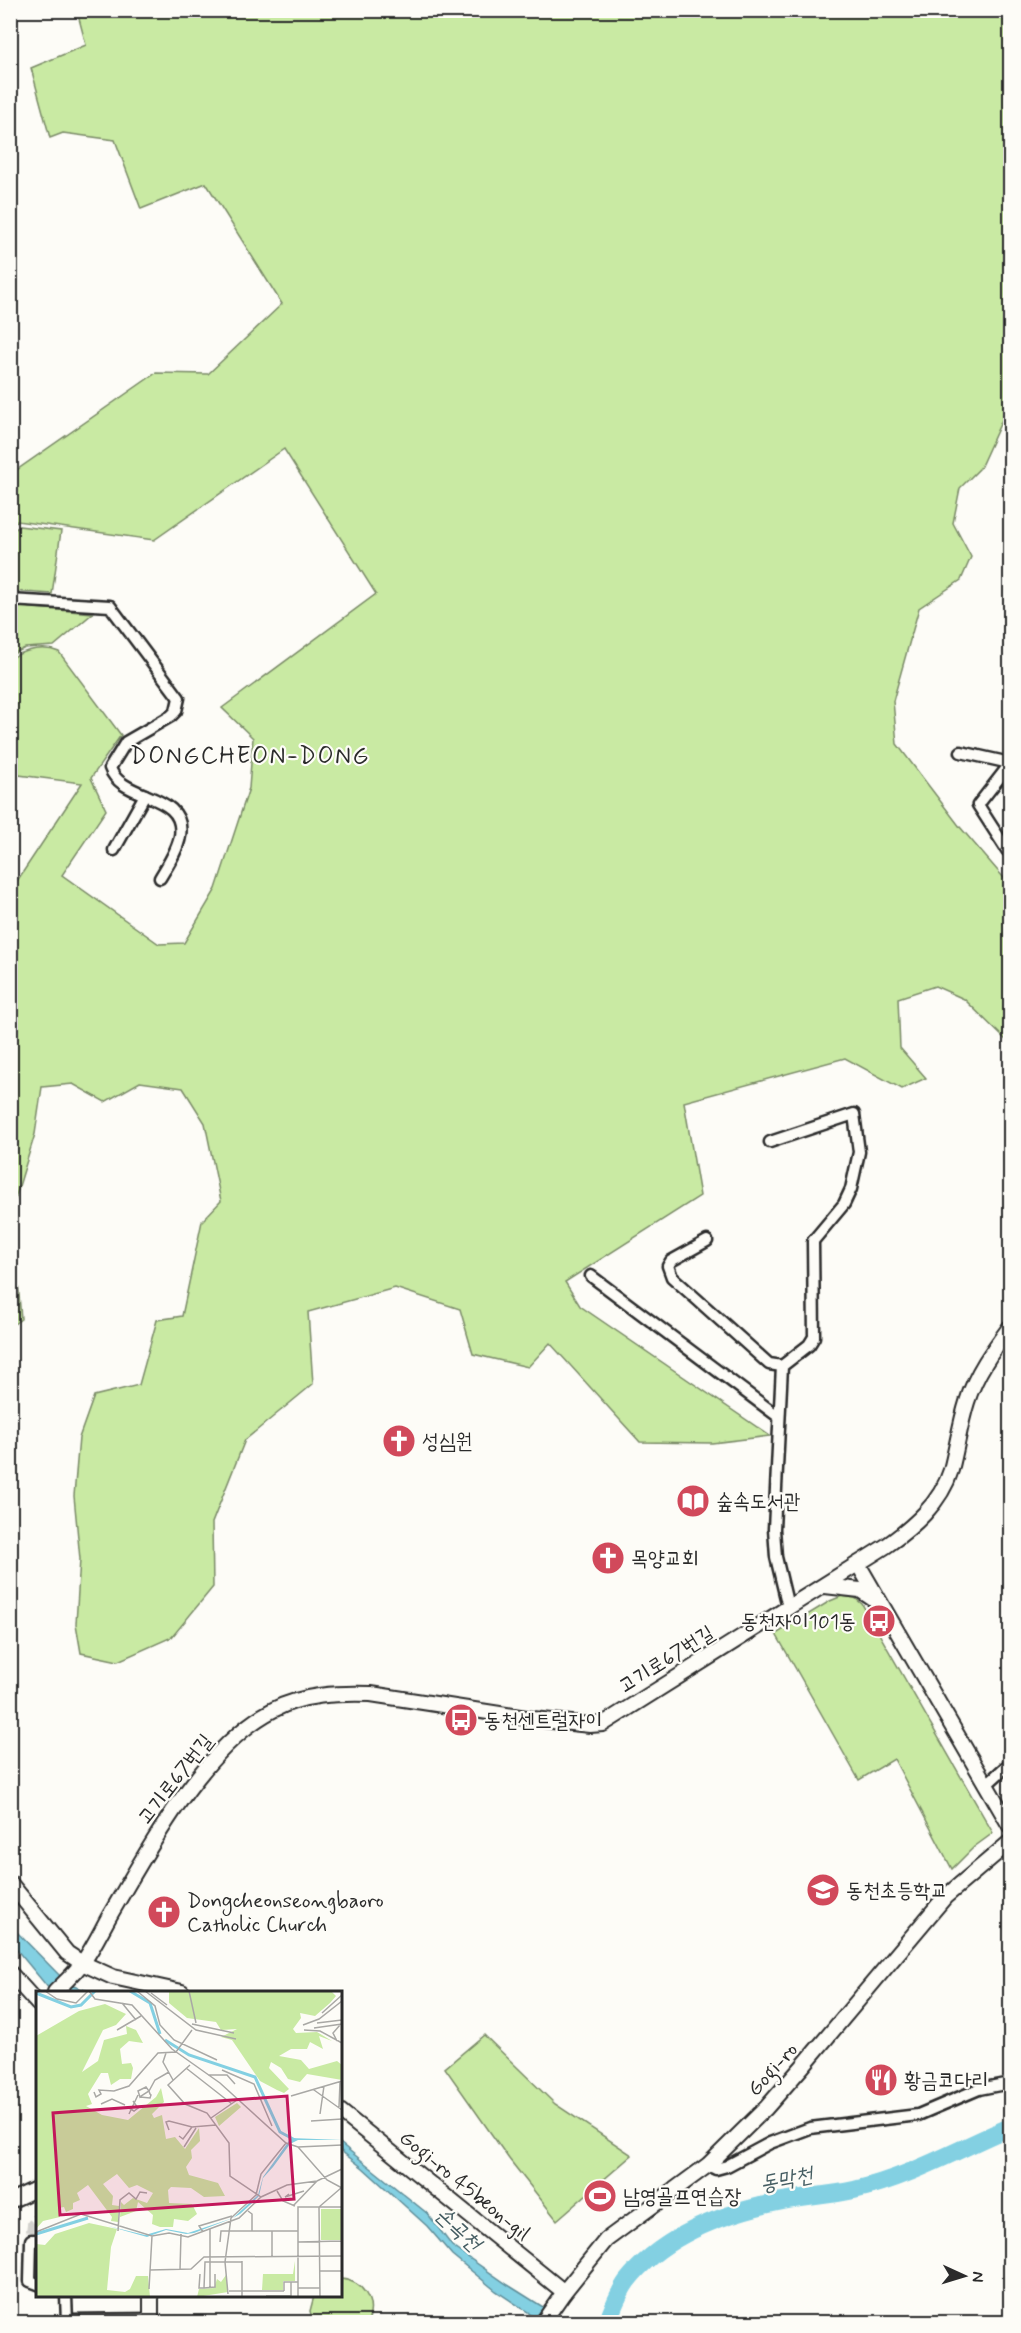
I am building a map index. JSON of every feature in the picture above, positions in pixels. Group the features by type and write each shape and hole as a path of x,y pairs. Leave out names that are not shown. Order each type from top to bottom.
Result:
{"street":[{"path":"10,600 110,606 179,698 176,711 126,742 110,768 115,780 172,809 176,814 180,826 179,842 160,878"},
{"path":"961,752 1011,764 978,805 1007,850 1011,852"},
{"path":"114,850 145,795"},
{"path":"707,1241 671,1261 668,1266 672,1277 769,1364 782,1366 809,1345 814,1337 813,1241 844,1204 851,1189 859,1152 854,1114 770,1142"},
{"path":"591,1276 779,1417"},
{"name":"고기로67번길","path":"55,1991 82,1963 155,1838 202,1773 236,1736 273,1710 316,1696 371,1694 542,1720 590,1725 603,1724 825,1586 908,1530 924,1515 950,1473 967,1401 976,1377 1011,1327"},
{"path":"782,1366 775,1547 778,1572 788,1607"},
{"path":"858,1564 1011,1826"},
{"path":"825,1586 860,1590 882,1606"},
{"path":"987,1784 1011,1764"},
{"name":"Gogi-ro","path":"543,2322 606,2240 708,2165 766,2108 945,1897 1011,1842"},
{"path":"10,1883 67,1953 82,1963 113,1977 177,1991"},
{"path":"10,1973 36,2002"},
{"path":"708,2165 716,2169 727,2166 770,2143 810,2128 918,2115 979,2089 1011,2083"},
{"name":"Gogi-ro 45beon-gil","path":"342,2113 564,2292"},
{"path":"10,2201 36,2189"},
{"path":"36,2240 31,2240 30,2281 36,2283"},
{"path":"66,2297 68,2321 151,2321 151,2297"}],"green space":[{"path":"77,11 1010,11 1010,402 980,468 960,488 953,523 971,557 961,580 919,608 893,701 897,744 960,827 1010,885 1010,1044 964,999 935,986 898,998 900,1048 926,1078 902,1089 845,1058 684,1102 700,1196 565,1282 580,1306 770,1436 712,1443 640,1442 550,1343 528,1367 473,1354 460,1309 395,1288 308,1312 313,1384 245,1440 212,1523 213,1587 172,1637 118,1661 81,1653 76,1624 80,1559 74,1496 79,1438 94,1396 139,1385 157,1320 182,1316 202,1221 221,1201 205,1123 183,1088 140,1082 105,1102 73,1084 42,1087 35,1134 12,1209 21,1319 11,1326 11,885 15,884 82,783 11,774 11,658 34,649 59,652 121,735 91,778 106,810 62,875 159,944 184,943 216,889 249,788 253,738 222,708 376,594 284,449 154,540 17,521 11,525 11,474 156,373 208,374 282,304 206,183 141,209 115,140 63,133 50,138 31,68 86,45"},
{"path":"19,526 61,531 52,594 11,591 11,533"},
{"path":"11,606 93,613 54,646 25,648 11,655"},
{"path":"842,1596 855,1598 862,1604 993,1833 974,1847 952,1869 894,1759 859,1780 776,1634"},
{"path":"484,2035 555,2104 632,2155 557,2220 509,2159 445,2068"},
{"path":"342,2279 361,2288 366,2293 370,2307 368,2322 313,2322 310,2311 314,2297 342,2297"}],"water":[{"path":"10,1925 63,1979 73,1986 88,1991 50,1990 11,1943"},
{"path":"342,2145 428,2214 452,2246 567,2322 537,2322 528,2312 496,2291 452,2255 427,2226 342,2152"}],"waterway":[{"name":"동막천","path":"607,2322 627,2281 657,2252 692,2230 753,2208 844,2192 895,2178 1010,2127"}],"tunnel":[{"path":"31,2232 32,2224 36,2219"}],"place":[{"name":"성심원","path":"399,1441"},
{"name":"숲속도서관","path":"693,1501"},
{"name":"목양교회","path":"608,1558"},
{"name":"동천자이101동","path":"879,1621"},
{"name":"동천센트럴자이","path":"461,1720"},
{"name":"동천초등학교","path":"823,1890"},
{"name":"Dongcheonseongbaoro Catholic Church","path":"164,1912"},
{"name":"황금코다리","path":"881,2080"},
{"name":"남영골프연습장","path":"600,2196"}],"district":[{"name":"DONGCHEON-DONG","path":"250,755"}],"water label":[{"name":"손곡천","path":"459,2228"}]}
